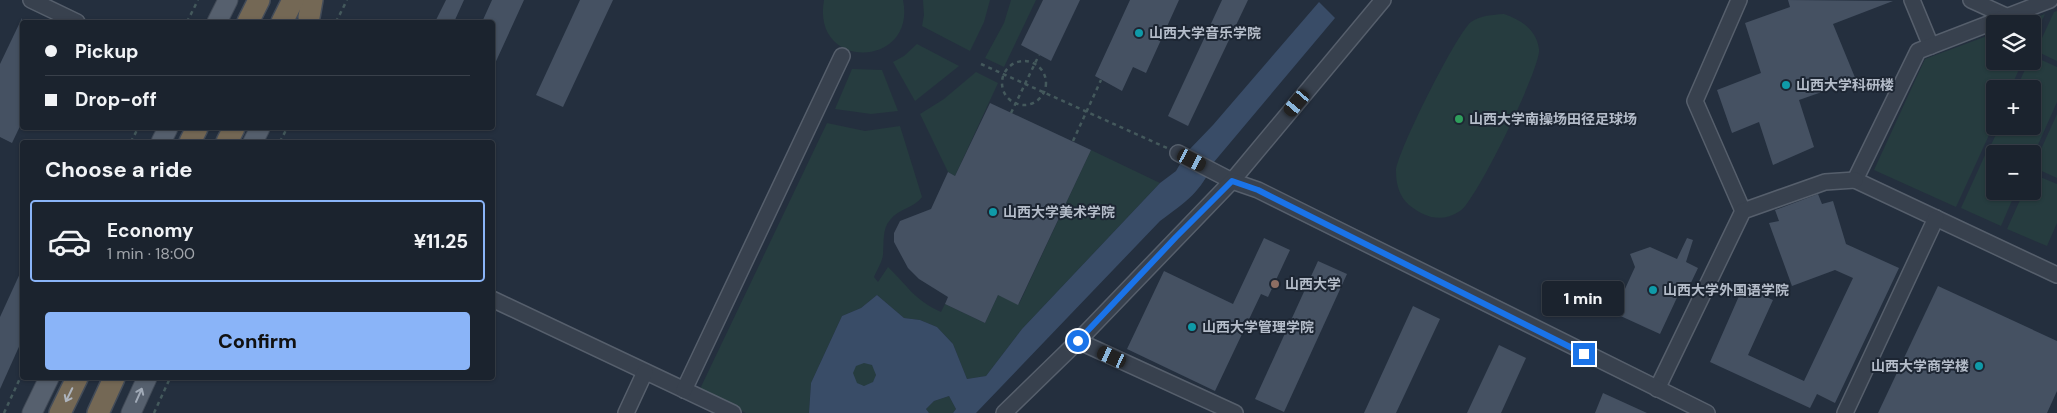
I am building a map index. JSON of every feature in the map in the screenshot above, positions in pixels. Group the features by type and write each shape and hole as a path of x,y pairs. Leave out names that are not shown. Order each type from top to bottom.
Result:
{"highway":[{"path":"249,20 259,0"},
{"path":"283,20 293,0"},
{"path":"60,413 76,380"},
{"path":"98,413 113,380"}],"main road":[{"path":"219,20 228,0"},
{"path":"32,413 47,380"},
{"path":"131,413 146,380"}],"lane":[{"path":"31,0 73,20"},
{"path":"1004,413 1078,341 1176,237 1232,181 1383,0"},
{"path":"1739,0 1695,101 1743,211"},
{"path":"1912,0 1930,46"},
{"path":"1971,0 2004,15"},
{"path":"2009,15 2050,0"},
{"path":"1855,180 1918,50 1986,24"},
{"path":"684,390 842,56"},
{"path":"1197,163 1232,181 1258,190 1708,413"},
{"path":"1657,389 1743,211 1825,182 1855,180 2057,275"},
{"path":"1845,413 1936,218"},
{"path":"495,300 733,413"},
{"path":"1078,341 1235,413"},
{"path":"626,413 645,372"}],"path":[{"path":"189,20 198,0"},
{"path":"337,20 347,0"},
{"path":"1011,113 1039,55"},
{"path":"1025,61 1035,64 1045,76 1044,92 1037,101 1029,104 1016,103 1010,100 1003,88 1006,71 1017,62 1025,61"},
{"path":"981,64 1197,163"},
{"path":"1073,141 1101,80"},
{"path":"4,413 20,378"},
{"path":"154,413 169,380"}],"green space":[{"path":"824,0 903,0 903,22 895,39 881,49 864,52 847,50 833,40 824,23"},
{"path":"923,0 990,0 984,22 970,51 922,26 924,15"},
{"path":"1011,0 1036,0 1004,67 985,58 1004,23"},
{"path":"2057,11 2057,61 2041,53 2041,40 2054,12"},
{"path":"1504,14 1522,22 1535,36 1539,49 1530,80 1492,161 1468,202 1460,211 1453,215 1440,218 1427,216 1409,205 1400,194 1397,185 1396,171 1406,141 1441,69 1464,31 1471,22 1479,18"},
{"path":"1986,36 1986,70 2019,70 2014,80 1986,80 1986,135 1989,135 1956,207 1874,170 1925,59"},
{"path":"917,44 959,66 915,101 893,62 904,56"},
{"path":"2041,60 2057,67 2057,102 2038,145 1991,145 1996,135 2041,135 2041,80 2020,80 2025,70 2041,70"},
{"path":"852,69 882,70 898,111 871,114 835,109"},
{"path":"976,72 998,83 955,176 948,172 920,114 944,99"},
{"path":"2057,114 2057,178 2041,171 2041,149"},
{"path":"827,123 865,131 900,126 922,197 915,204 893,216 887,224 881,263 874,277 878,282 888,267 917,297 932,307 941,312 945,304 985,323 998,295 1019,304 1091,150 1160,183 1022,329 986,376 967,379 953,344 937,327 920,320 904,318 877,295 861,308 842,316 811,383 809,413 746,413 699,391"},
{"path":"1986,155 1986,200 2012,200 2001,226 1961,208"},
{"path":"2041,177 2057,184 2057,223 2047,246 2007,229 2020,200 2041,200"},
{"path":"864,362 872,366 876,374 872,382 864,386 856,382 852,374 856,366"},
{"path":"949,396 956,409 953,413 929,413 926,409 934,401"}],"water":[{"path":"1319,2 1335,18 1214,162 1198,189 1185,202 1160,221 976,413 953,413 956,409 949,396 934,401 926,409 929,413 809,413 811,383 842,316 861,308 877,295 904,318 920,320 937,327 953,344 967,379 986,376 1022,329 1160,183 1176,171 1187,152 1213,125","holes":["864,363 872,365 876,375 873,382 864,386 857,383 853,373 856,366"]}],"building":[{"path":"446,0 464,0 455,20 436,20"},
{"path":"492,0 524,0 495,63 495,20 483,20"},
{"path":"580,0 613,0 563,107 536,95"},
{"path":"1043,0 1080,0 1051,61 1021,45"},
{"name":"山西大学音乐学院","path":"1130,0 1179,0 1146,73 1133,67 1122,91 1095,76"},
{"name":"山西大学音乐学院","path":"1222,0 1248,0 1188,126 1168,116"},
{"name":"山西大学科研楼","path":"1788,0 1893,1 1833,24 1856,80 1799,100 1814,147 1773,165 1759,122 1732,133 1717,90 1761,73 1745,23 1790,7"},
{"path":"20,22 20,126 12,143 0,137 0,64"},
{"name":"山西大学美术学院","path":"990,103 1091,150 1018,305 998,295 985,323 945,304 948,297 919,279 908,268 894,242 894,233 900,221 931,209 948,172 955,176"},
{"path":"1818,194 1822,204 1833,201 1846,244 1899,268 1835,403 1817,394 1810,408 1710,362 1743,287 1773,300 1748,355 1804,381 1853,278 1835,270 1792,286 1769,223 1779,221 1775,210"},
{"name":"山西大学管理学院","path":"1264,238 1290,250 1268,297 1261,294 1215,391 1127,349 1164,271 1233,304"},
{"name":"山西大学外国语学院","path":"1687,238 1693,240 1686,262 1698,268 1687,291 1681,289 1660,334 1614,313 1635,267 1630,254 1650,247 1677,259"},
{"path":"1318,261 1347,274 1284,412 1255,399"},
{"path":"20,273 20,344 0,389 0,317"},
{"name":"山西大学商学楼","path":"1938,286 2057,341 2057,391 2047,413 1878,413"},
{"path":"1413,306 1440,319 1396,413 1364,413"},
{"path":"1499,345 1526,358 1501,413 1467,413"},
{"path":"1603,393 1647,413 1595,413"}],"place":[{"name":"山西大学音乐学院","path":"1139,33"},
{"name":"山西大学科研楼","path":"1786,85"},
{"name":"山西大学南操场田径足球场","path":"1459,119"},
{"name":"山西大学美术学院","path":"993,212"},
{"name":"山西大学","path":"1275,284"},
{"name":"山西大学外国语学院","path":"1653,290"},
{"name":"山西大学管理学院","path":"1192,327"},
{"name":"山西大学商学楼","path":"1979,366"}],"route":[{"path":"1078,341 1176,237 1232,181 1258,190 1584,354"}]}
